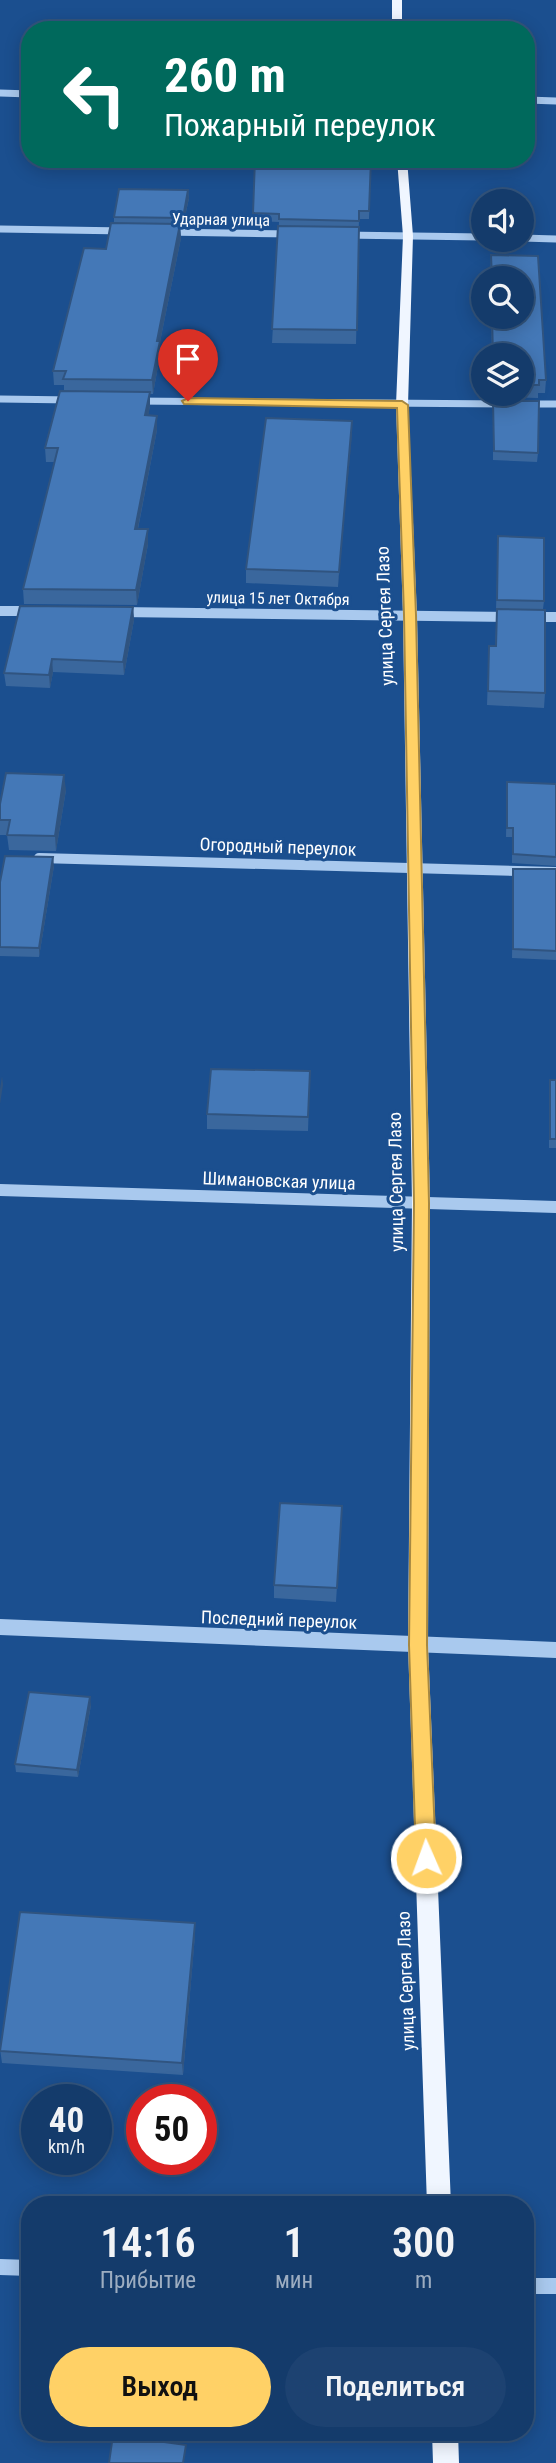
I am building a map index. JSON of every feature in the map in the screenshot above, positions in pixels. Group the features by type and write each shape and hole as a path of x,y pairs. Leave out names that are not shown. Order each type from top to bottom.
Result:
{"main road":[{"path":"397,0 397,21"},
{"name":"улица Сергея Лазо","path":"403,168 408,236 402,405 410,615 421,1203 418,1645 439,2196"},
{"path":"445,2441 446,2463"}],"street":[{"path":"0,93 21,94"},
{"path":"535,100 556,101"},
{"path":"0,229 136,231"},
{"name":"Ударная улица","path":"150,232 300,234"},
{"path":"327,235 471,237"},
{"path":"534,238 556,239"},
{"path":"0,399 83,400"},
{"path":"125,401 556,404"},
{"path":"0,611 41,611"},
{"name":"улица 15 лет Октября","path":"109,612 556,617"},
{"name":"Огородный переулок","path":"28,858 556,872"},
{"name":"Шимановская улица","path":"0,1190 556,1207"},
{"name":"Последний переулок","path":"0,1627 556,1650"},
{"path":"0,2267 21,2268"},
{"path":"534,2286 556,2286"}],"building":[{"path":"255,168 371,168 369,211 359,211 359,221 279,219 279,214 253,213"},
{"path":"119,189 188,190 183,218 114,217"},
{"path":"111,223 180,224 152,380 63,379 66,371 53,371 84,248 106,249"},
{"path":"278,226 359,227 357,330 272,329"},
{"path":"491,255 538,256 546,380 539,380 539,385 534,385 534,343 493,343 492,329 534,329 534,266 491,266"},
{"path":"60,391 150,392 145,415 157,416 135,529 148,529 136,590 23,589 58,448 45,448"},
{"path":"534,401 539,401 538,453 494,451 493,406 534,406"},
{"path":"266,418 352,421 339,572 246,569"},
{"path":"498,536 544,538 544,601 497,600"},
{"path":"20,606 133,607 123,662 52,659 49,675 4,673"},
{"path":"497,609 545,610 545,693 488,691 489,646 496,646"},
{"path":"6,773 64,775 55,836 7,835 10,820 0,820"},
{"path":"507,782 556,784 556,857 513,854 513,828 507,828"},
{"path":"5,856 53,857 39,948 0,947 0,882"},
{"path":"513,869 556,869 556,951 513,949"},
{"path":"211,1069 310,1071 308,1117 207,1114"},
{"path":"550,1080 556,1080 556,1139 550,1139"},
{"path":"280,1503 342,1506 337,1588 274,1585"},
{"path":"29,1692 90,1697 77,1770 15,1764"},
{"path":"20,1912 195,1923 182,2063 0,2051"},
{"path":"112,2441 157,2441 186,2445 183,2463 109,2463"}],"route":[{"path":"188,401 402,405 410,615 421,1203 418,1645 426,1858"}]}
